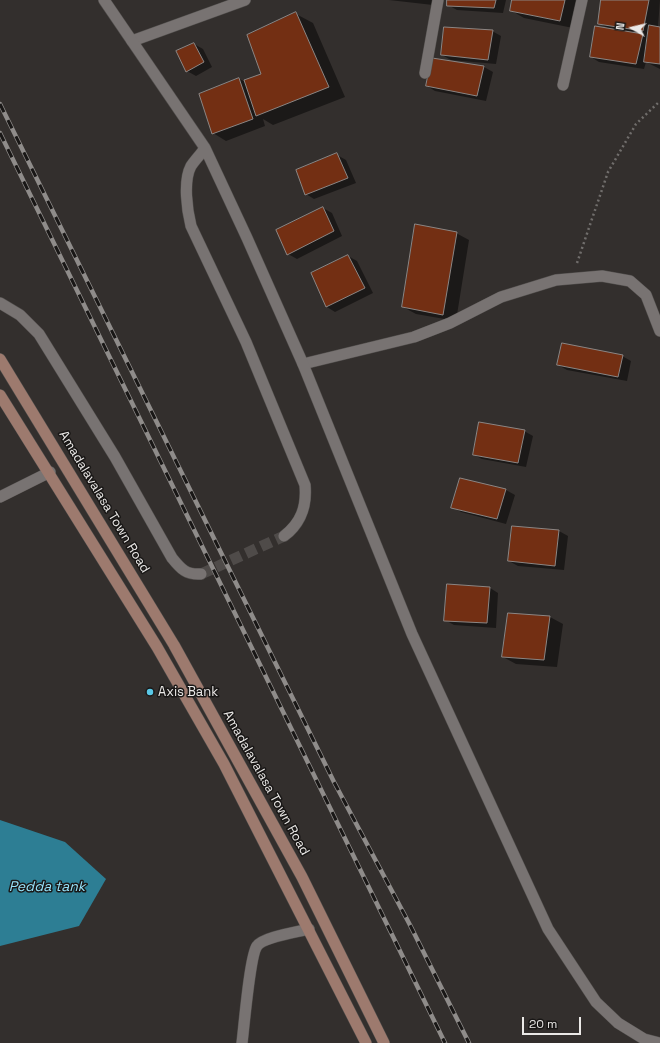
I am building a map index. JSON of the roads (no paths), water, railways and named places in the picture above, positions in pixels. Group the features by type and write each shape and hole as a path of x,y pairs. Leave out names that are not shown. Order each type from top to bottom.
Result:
{"main road":[{"name":"Amadalavalasa Town Road","path":"0,359 174,645 302,877 384,1043"},
{"name":"Amadalavalasa Town Road","path":"0,394 50,472 157,647 220,757 366,1043"}],"street":[{"path":"104,0 205,148 303,364 412,634 548,928 596,1002 618,1023 644,1039 659,1043"},
{"path":"132,41 245,0"},
{"path":"425,73 438,0"},
{"path":"563,85 582,0"},
{"path":"205,148 191,167 188,179 187,208 191,226 246,342 305,485 306,495 303,513 293,529 284,536"},
{"path":"303,364 414,336 450,323 501,297 556,280 602,276 630,281 646,295 660,331"},
{"path":"0,303 20,315 39,334 114,456 172,558 184,572 192,575 201,574"},
{"path":"0,497 50,472"},
{"path":"242,1043 252,961 257,945 265,940 309,929"}],"water":[{"name":"Pedda tank","path":"0,820 65,842 106,879 79,926 0,946"}],"tunnel":[{"path":"201,574 284,536"}],"railway":[{"path":"0,104 334,782 410,925 469,1043"},
{"path":"0,133 445,1043"}],"place":[{"name":"Axis Bank","path":"150,692"}]}
